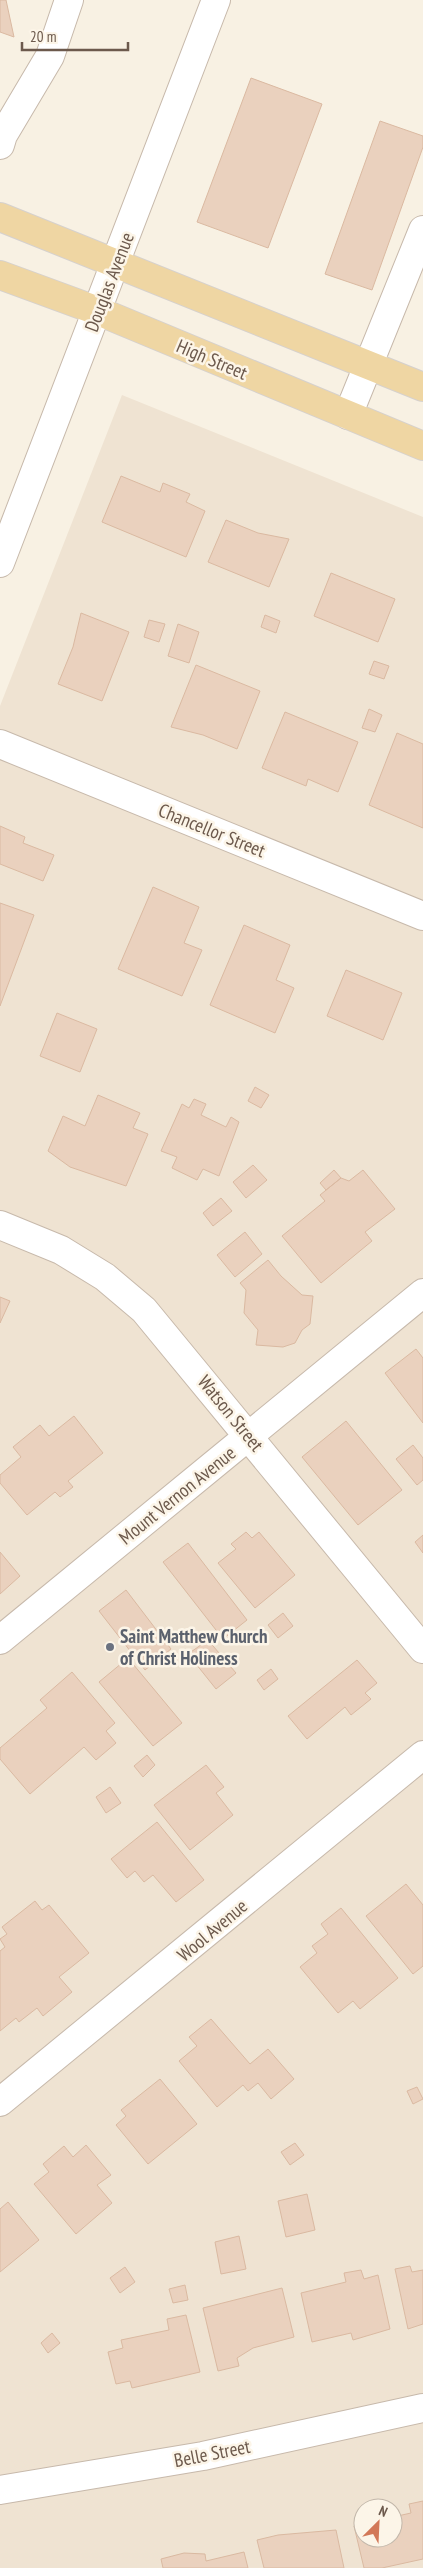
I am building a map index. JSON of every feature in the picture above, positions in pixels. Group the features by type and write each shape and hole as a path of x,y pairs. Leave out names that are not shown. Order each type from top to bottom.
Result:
{"main road":[{"path":"0,217 423,388"},
{"name":"High Street","path":"0,275 98,311 423,446"}],"street":[{"path":"0,145 9,106 50,56 69,0"},
{"name":"Douglas Avenue","path":"0,563 116,265 216,0"},
{"path":"348,415 423,230"},
{"name":"Chancellor Street","path":"0,744 423,916"},
{"name":"Watson Street","path":"0,1225 61,1250 105,1276 144,1310 423,1649"},
{"name":"Mount Vernon Avenue","path":"0,1640 423,1293"},
{"name":"Wool Avenue","path":"0,2102 423,1756"},
{"name":"Belle Street","path":"0,2490 203,2456 423,2408"}],"shaded area":[{"path":"122,395 423,517 423,2568 0,2568 0,706"}],"building":[{"path":"0,0 6,0 14,37 0,32"},
{"path":"251,78 322,104 268,248 197,222"},
{"path":"380,121 423,136 423,147 372,290 325,274"},
{"path":"121,476 160,492 163,483 190,494 186,502 205,511 186,557 102,522"},
{"path":"226,520 258,533 289,539 269,587 208,562"},
{"path":"331,573 395,599 378,642 314,616"},
{"path":"81,613 129,632 102,701 58,684 73,647"},
{"path":"265,615 280,621 276,633 261,627"},
{"path":"149,620 165,624 159,642 144,637"},
{"path":"178,624 199,632 189,663 168,656"},
{"path":"374,661 389,666 384,679 369,674"},
{"path":"196,665 260,691 237,749 203,735 171,727"},
{"path":"369,709 382,715 375,732 362,728"},
{"path":"285,712 358,742 338,792 308,779 306,786 262,768"},
{"path":"397,733 423,744 423,828 369,805"},
{"path":"0,826 25,837 23,843 54,855 43,881 0,864"},
{"path":"153,887 199,907 184,943 202,950 182,996 118,969"},
{"path":"0,903 34,915 0,1006"},
{"path":"244,925 290,945 276,980 294,988 275,1033 210,1005"},
{"path":"346,970 402,993 383,1040 327,1016"},
{"path":"57,1013 97,1029 80,1072 40,1056"},
{"path":"255,1087 269,1095 261,1108 248,1101"},
{"path":"98,1095 140,1113 133,1128 148,1134 126,1186 70,1167 48,1151 63,1116 85,1126"},
{"path":"194,1099 206,1104 201,1115 226,1127 231,1117 239,1122 219,1176 203,1169 197,1180 172,1168 177,1157 161,1151 182,1104 189,1108"},
{"path":"253,1165 267,1180 246,1198 233,1182"},
{"path":"334,1170 341,1178 326,1190 320,1183"},
{"path":"363,1170 395,1209 365,1232 372,1241 321,1283 282,1236 325,1201 320,1195 341,1178 349,1181"},
{"path":"221,1198 232,1211 213,1226 203,1213"},
{"path":"245,1232 262,1254 235,1277 217,1255"},
{"path":"268,1260 281,1276 302,1295 313,1296 310,1324 302,1330 295,1343 283,1347 256,1345 258,1330 244,1313 246,1290 240,1283"},
{"path":"0,1297 10,1301 0,1323"},
{"path":"416,1349 423,1358 423,1423 385,1373"},
{"path":"74,1416 103,1453 68,1481 73,1487 60,1497 55,1492 27,1515 0,1483 0,1475 21,1457 13,1447 40,1425 49,1436"},
{"path":"346,1421 402,1490 358,1525 302,1457"},
{"path":"413,1445 423,1458 423,1480 417,1485 396,1459"},
{"path":"246,1532 252,1538 259,1532 295,1575 255,1608 218,1563 236,1549 231,1544"},
{"path":"423,1535 423,1553 415,1542"},
{"path":"188,1543 247,1620 223,1639 163,1562"},
{"path":"0,1552 20,1576 0,1594"},
{"path":"126,1590 171,1649 145,1670 99,1611"},
{"path":"283,1613 293,1626 278,1638 268,1625"},
{"path":"208,1640 236,1673 216,1689 188,1654"},
{"path":"128,1658 182,1723 153,1746 99,1682"},
{"path":"357,1660 377,1683 365,1693 371,1699 351,1715 345,1707 307,1739 288,1716"},
{"path":"271,1669 278,1679 264,1690 257,1680"},
{"path":"72,1672 115,1723 106,1731 116,1743 96,1760 84,1747 30,1794 0,1759 0,1748 47,1708 40,1700"},
{"path":"147,1755 155,1765 143,1777 134,1766"},
{"path":"206,1765 224,1787 216,1793 233,1815 190,1850 154,1805"},
{"path":"110,1787 121,1803 106,1813 96,1797"},
{"path":"157,1822 204,1880 176,1902 153,1875 144,1882 135,1871 127,1878 111,1859"},
{"path":"406,1884 423,1905 423,1966 413,1974 366,1916"},
{"path":"35,1901 42,1910 49,1905 89,1953 59,1977 72,1992 43,2016 37,2008 19,2022 16,2018 0,2031 0,1951 5,1947 0,1939 7,1934 2,1927"},
{"path":"341,1908 398,1978 360,2009 353,2001 338,2013 300,1967 317,1953 312,1946 328,1934 321,1924"},
{"path":"211,2019 250,2064 268,2049 294,2079 271,2099 258,2083 248,2091 243,2085 217,2107 179,2061 197,2046 189,2037"},
{"path":"160,2079 197,2124 148,2164 116,2125 126,2116 121,2110"},
{"path":"417,2087 423,2099 413,2104 407,2091"},
{"path":"295,2143 304,2155 290,2165 281,2152"},
{"path":"86,2145 111,2175 97,2185 112,2203 76,2234 34,2184 49,2172 43,2164 64,2146 73,2157"},
{"path":"307,2194 315,2230 286,2237 278,2201"},
{"path":"8,2202 39,2240 0,2272 0,2209"},
{"path":"239,2236 246,2269 221,2274 215,2242"},
{"path":"410,2266 412,2272 423,2270 423,2324 408,2329 395,2269"},
{"path":"125,2267 135,2282 120,2293 110,2278"},
{"path":"361,2270 364,2279 378,2275 390,2329 353,2340 351,2333 312,2342 301,2293 346,2282 344,2273"},
{"path":"185,2285 188,2300 173,2303 169,2289"},
{"path":"282,2288 294,2337 253,2348 237,2358 239,2366 218,2371 203,2308"},
{"path":"186,2315 200,2372 132,2388 130,2381 116,2384 108,2352 123,2348 121,2340 169,2330 167,2319"},
{"path":"52,2333 60,2343 48,2353 41,2343"},
{"path":"423,2501 423,2559 382,2568 364,2568 359,2548 403,2548 403,2515 411,2513 409,2504"},
{"path":"336,2530 344,2568 264,2568 257,2540 278,2535"},
{"path":"244,2552 248,2568 163,2568 161,2559 184,2553 205,2554 206,2561"}],"place":[{"name":"Saint Matthew Church of Christ Holiness","path":"110,1647"}]}
